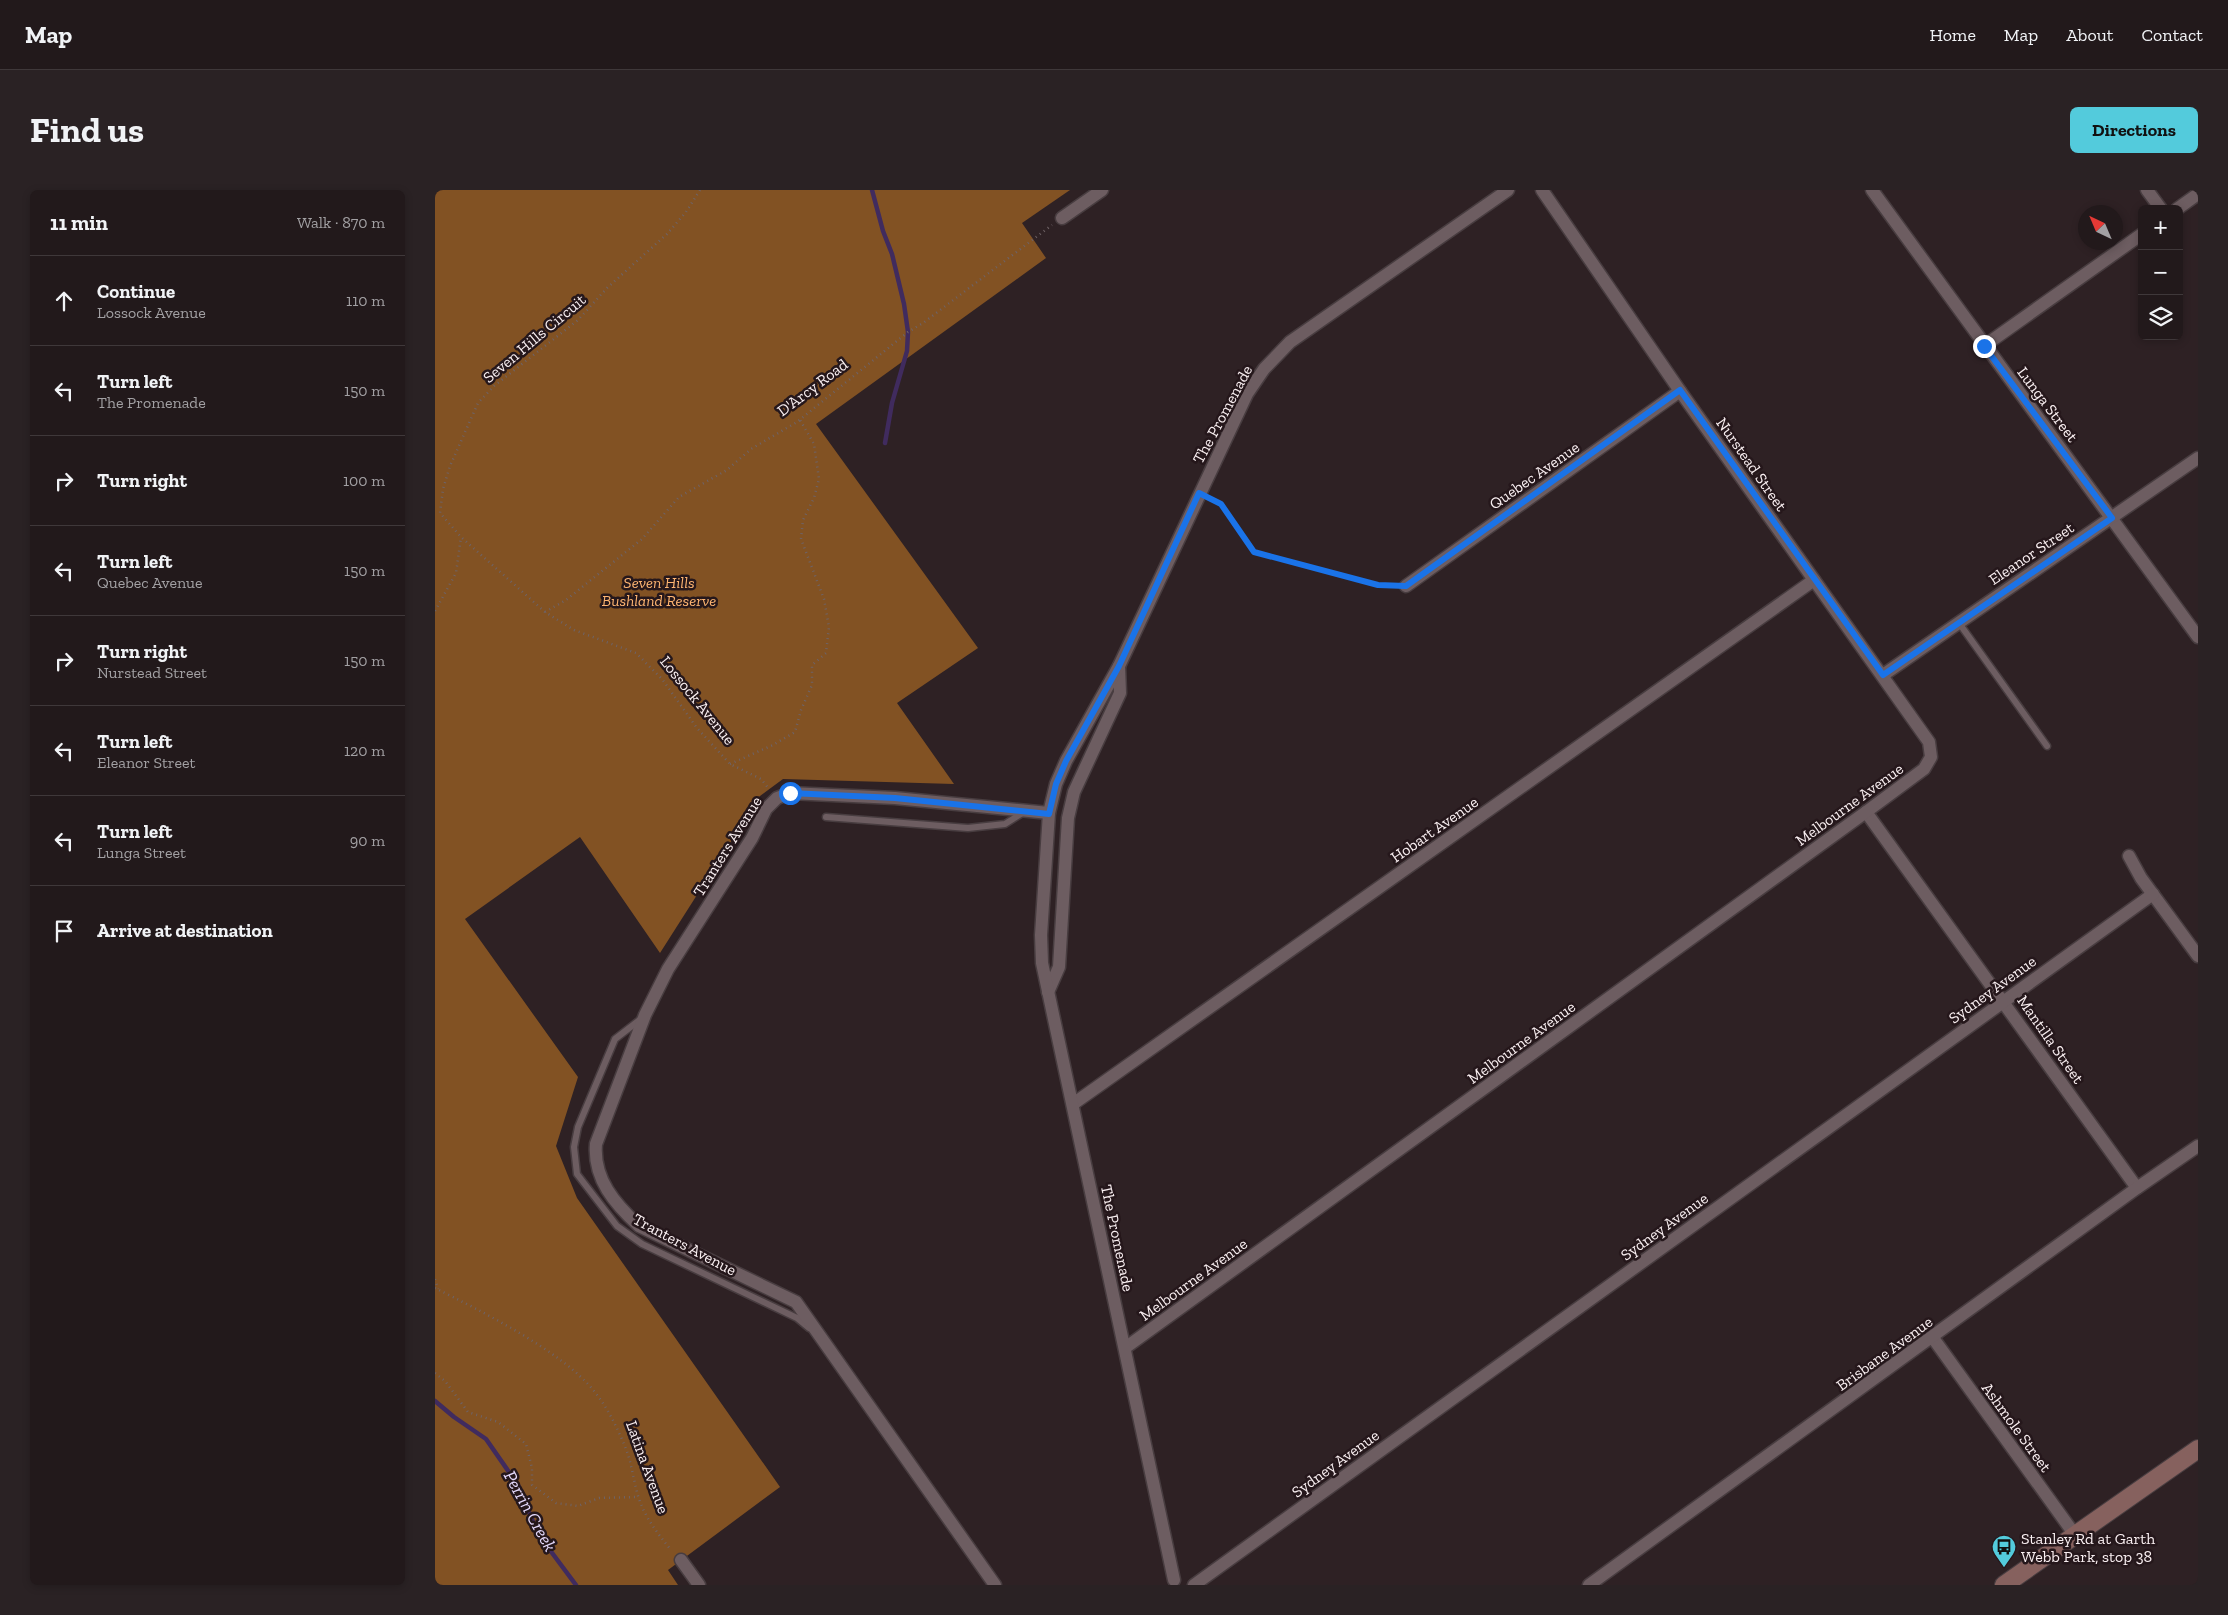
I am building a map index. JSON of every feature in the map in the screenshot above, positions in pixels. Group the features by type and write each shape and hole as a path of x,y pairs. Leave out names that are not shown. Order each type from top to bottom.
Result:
{"main road":[{"path":"2004,1585 2198,1449"}],"street":[{"path":"1062,218 1102,190"},
{"name":"The Promenade","path":"1170,1582 1125,1348 1041,963 1041,935 1049,814 1056,784 1066,761 1119,666 1247,394 1264,369 1290,342 1508,190"},
{"name":"Nurstead Street","path":"1541,190 1680,390 1883,675 1929,742 1931,757"},
{"name":"Lunga Street","path":"1872,190 2198,637"},
{"path":"2147,190 2158,205"},
{"path":"2183,205 2198,194"},
{"path":"1984,346 2138,237"},
{"name":"Quebec Avenue","path":"1406,586 1680,390"},
{"name":"Eleanor Street","path":"1883,675 2198,458"},
{"name":"Hobart Avenue","path":"1073,1104 1814,580"},
{"name":"The Promenade","path":"1048,992 1059,967 1068,818 1074,792 1120,693 1119,666"},
{"name":"Melbourne Avenue","path":"1125,1348 1866,812 1924,769 1931,757"},
{"path":"777,798 790,793 895,798 1049,814"},
{"name":"Tranters Avenue","path":"777,798 765,809 752,838 668,969 645,1015 596,1144 594,1159 601,1180 621,1210 639,1226 781,1293 796,1302 995,1585"},
{"name":"Mantilla Street","path":"1866,812 2137,1188"},
{"path":"2129,856 2141,878 2198,956"},
{"name":"Sydney Avenue","path":"1193,1585 2153,894"},
{"name":"Brisbane Avenue","path":"1589,1585 1933,1338 2137,1188 2198,1146"},
{"name":"Ashmole Street","path":"1933,1338 2075,1535"},
{"path":"681,1560 699,1585"},
{"path":"1170,1582 1184,1580 1193,1585"}],"lane":[{"path":"1959,623 2047,746"},
{"path":"826,817 968,828 1005,824 1025,811"},
{"name":"Tranters Avenue","path":"645,1015 615,1039 578,1127 574,1147 577,1174 617,1226 641,1244 797,1318 822,1338"}],"path":[{"name":"Seven Hills Circuit","path":"440,513 443,489 450,466 478,403 493,386 578,320 607,288 667,234 686,212 700,190"},
{"name":"D'Arcy Road","path":"545,612 566,600 642,539 679,497 727,470 751,449 800,420 909,332 1062,218"},
{"path":"729,764 773,745 795,732 801,710 812,685 812,665 825,653 829,627 824,599 801,540 803,520 814,498 819,479 817,460 814,444 800,420"},
{"path":"1199,493 1221,504 1254,552 1378,585 1406,586"},
{"path":"435,509 461,538 456,573 435,611"},
{"name":"Lossock Avenue","path":"461,538 545,612 574,630 636,652 662,679 697,728 729,764 761,779 777,798"},
{"path":"435,1279 437,1288"},
{"name":"Latina Avenue","path":"437,1288 472,1306 542,1348 571,1369 594,1390 614,1420 631,1458 638,1497 647,1518 681,1560"},
{"path":"435,1373 445,1381 468,1412 498,1422 526,1444 532,1468 532,1485 556,1503 578,1506 599,1498 638,1497"}],"green space":[{"name":"Seven Hills Bushland Reserve","path":"435,190 1070,190 1022,223 1046,258 816,424 978,648 897,703 954,784 783,779 760,796 660,953 580,837 465,919 578,1077 556,1146 577,1198 780,1487 668,1570 678,1585 435,1585"}],"waterway":[{"path":"872,190 883,231 892,254 904,304 908,332 907,351 892,403 885,443"},
{"name":"Perrin Creek","path":"435,1401 486,1439 518,1485 538,1534 576,1585"}],"place":[{"name":"Stanley Rd at Garth Webb Park, stop 38","path":"2004,1568"}],"route":[{"path":"790,793 895,798 1049,814 1056,784 1066,761 1119,666 1199,493 1221,504 1254,552 1378,585 1406,586 1680,390 1883,675 2112,518 1984,346"}]}
